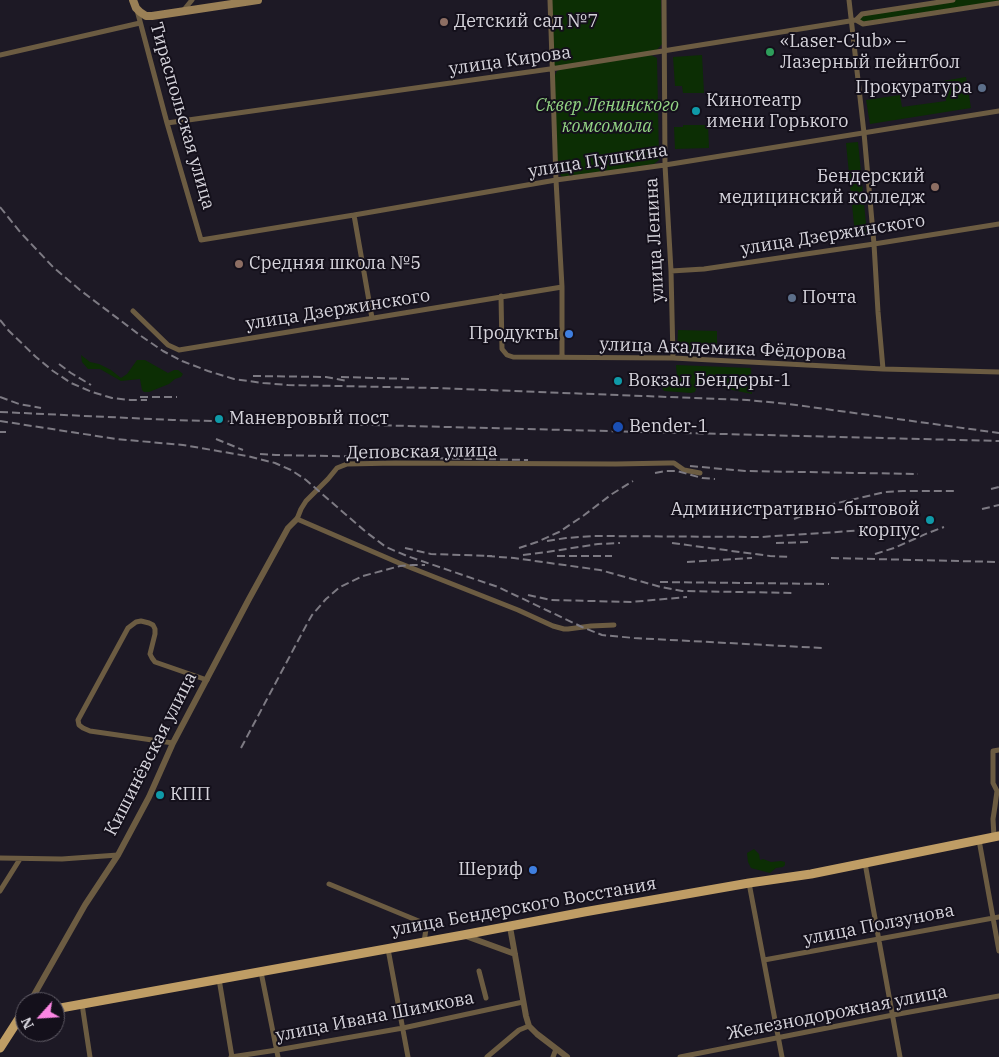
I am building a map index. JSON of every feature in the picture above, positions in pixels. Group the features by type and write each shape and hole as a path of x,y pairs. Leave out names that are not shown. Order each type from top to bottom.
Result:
{"main road":[{"path":"135,4 140,12 146,16 258,0"},
{"name":"улица Бендерского Восстания","path":"65,1007 463,936 584,912 810,874 996,836"},
{"path":"0,1048 15,1026"}],"street":[{"path":"183,11 192,0"},
{"path":"550,0 556,180 562,287 562,357"},
{"name":"улица Ленина","path":"664,0 665,165 673,358"},
{"path":"848,0 854,20 883,369"},
{"name":"улица Кирова","path":"167,123 665,51 854,20 862,14 953,0"},
{"name":"улица Кирова","path":"854,20 863,24 999,3"},
{"name":"Тираспольская улица","path":"135,4 167,123 202,240"},
{"path":"0,56 140,23"},
{"name":"улица Пушкина","path":"202,240 556,180 665,165 999,111"},
{"path":"354,215 372,318"},
{"name":"улица Дзержинского","path":"670,271 704,269 999,224"},
{"name":"улица Дзержинского","path":"133,310 168,345 179,350 562,287"},
{"name":"улица Академика Фёдорова","path":"501,296 502,349 507,355 513,357 673,358 883,369 999,372"},
{"name":"Деповская улица","path":"296,519 306,501 337,468 347,464 674,463 684,470 700,472"},
{"path":"296,519 553,626 568,629 614,625"},
{"name":"Кишинёвская улица","path":"36,992 85,905 118,855 149,797 173,743 288,528 296,519"},
{"path":"173,743 90,731 83,728 78,720 128,628 136,622 149,623 155,629 150,654 155,662 207,680"},
{"path":"996,836 993,819 996,806 996,791 993,783 993,751 999,750"},
{"path":"979,840 999,951"},
{"path":"0,858 62,859 118,855"},
{"path":"0,891 20,858"},
{"path":"865,863 900,1057"},
{"path":"749,883 782,1057"},
{"path":"329,884 421,922 426,929 424,942"},
{"name":"улица Ползунова","path":"764,960 999,917"},
{"path":"510,927 523,1002 530,1026 537,1034 567,1057"},
{"path":"463,936 515,954"},
{"path":"388,949 408,1057"},
{"path":"479,971 486,998"},
{"path":"261,972 278,1057"},
{"path":"218,979 231,1057"},
{"name":"Железнодорожная улица","path":"680,1057 999,996"},
{"name":"улица Ивана Шимкова","path":"231,1057 403,1028 523,1002"},
{"path":"82,1004 90,1057"},
{"path":"487,1057 519,1030 530,1026"},
{"path":"553,1057 556,1049"}],"green space":[{"path":"550,0 661,0 662,44 655,52 553,69"},
{"path":"953,0 999,0 999,3 863,24 856,20 862,14"},
{"name":"Сквер Ленинского комсомола","path":"651,55 657,58 659,160 654,164 561,176 557,168 554,77 557,71"},
{"path":"702,55 704,93 683,93 682,86 675,86 673,57"},
{"path":"966,77 971,108 870,124 866,100 900,95 902,107 946,101 943,81"},
{"path":"683,125 708,125 709,148 675,149 674,127 683,127"},
{"path":"858,142 867,234 855,235 846,143"},
{"path":"678,330 717,331 717,346 732,347 732,354 677,353"},
{"path":"81,355 90,362 111,370 121,378 127,374 137,360 145,360 168,373 178,370 183,374 169,384 149,392 144,392 140,379 121,381 100,369 88,369 82,362"},
{"path":"676,365 751,368 752,394 698,383 695,392 691,393 664,391 661,386 663,380 677,377"},
{"path":"754,849 759,854 760,860 781,861 785,862 785,865 776,868 770,873 751,868 747,853"}],"railway":[{"path":"0,207 20,232 53,267 141,336 182,361 234,379 288,385 436,388 747,400 999,433"},
{"path":"0,320 36,357 71,383 112,398 147,400"},
{"path":"59,364 91,385"},
{"path":"253,376 326,377 348,381"},
{"path":"341,377 410,379"},
{"path":"0,397 19,404 41,408"},
{"path":"140,397 177,397"},
{"path":"0,412 173,420 999,441"},
{"path":"0,421 116,439 183,445 275,463 291,470 306,480 386,547 498,587 602,635 822,648"},
{"path":"0,432 6,432"},
{"path":"216,439 243,450"},
{"path":"260,454 528,460"},
{"path":"690,466 745,471 918,474"},
{"path":"655,473 677,471 702,478 715,479"},
{"path":"519,548 559,532 633,481"},
{"path":"991,489 999,487"},
{"path":"794,519 833,504 885,492 957,491"},
{"path":"982,509 999,505"},
{"path":"875,554 944,527"},
{"path":"547,541 594,536 761,537 867,530"},
{"path":"776,543 809,542"},
{"path":"523,555 598,544 620,543"},
{"path":"672,543 791,557"},
{"path":"405,548 431,554 492,556"},
{"path":"487,556 600,570 682,591 795,593"},
{"path":"557,556 612,556"},
{"path":"687,562 752,558"},
{"path":"831,558 999,562"},
{"path":"241,748 308,622 326,599 340,587 363,576 400,566 425,565"},
{"path":"660,582 829,584"},
{"path":"528,595 551,600 631,602 687,597"}],"place":[{"name":"Детский сад №7","path":"444,22"},
{"name":"«Laser-Club» – Лазерный пейнтбол","path":"770,52"},
{"name":"Прокуратура","path":"982,88"},
{"name":"Кинотеатр имени Горького","path":"696,111"},
{"name":"Бендерский медицинский колледж","path":"935,187"},
{"name":"Средняя школа №5","path":"239,264"},
{"name":"Почта","path":"792,298"},
{"name":"Продукты","path":"569,334"},
{"name":"Вокзал Бендеры-1","path":"618,381"},
{"name":"Маневровый пост","path":"219,419"},
{"name":"Bender-1","path":"618,427"},
{"name":"Административно-бытовой корпус","path":"930,520"},
{"name":"КПП","path":"160,795"},
{"name":"Шериф","path":"533,870"}]}
